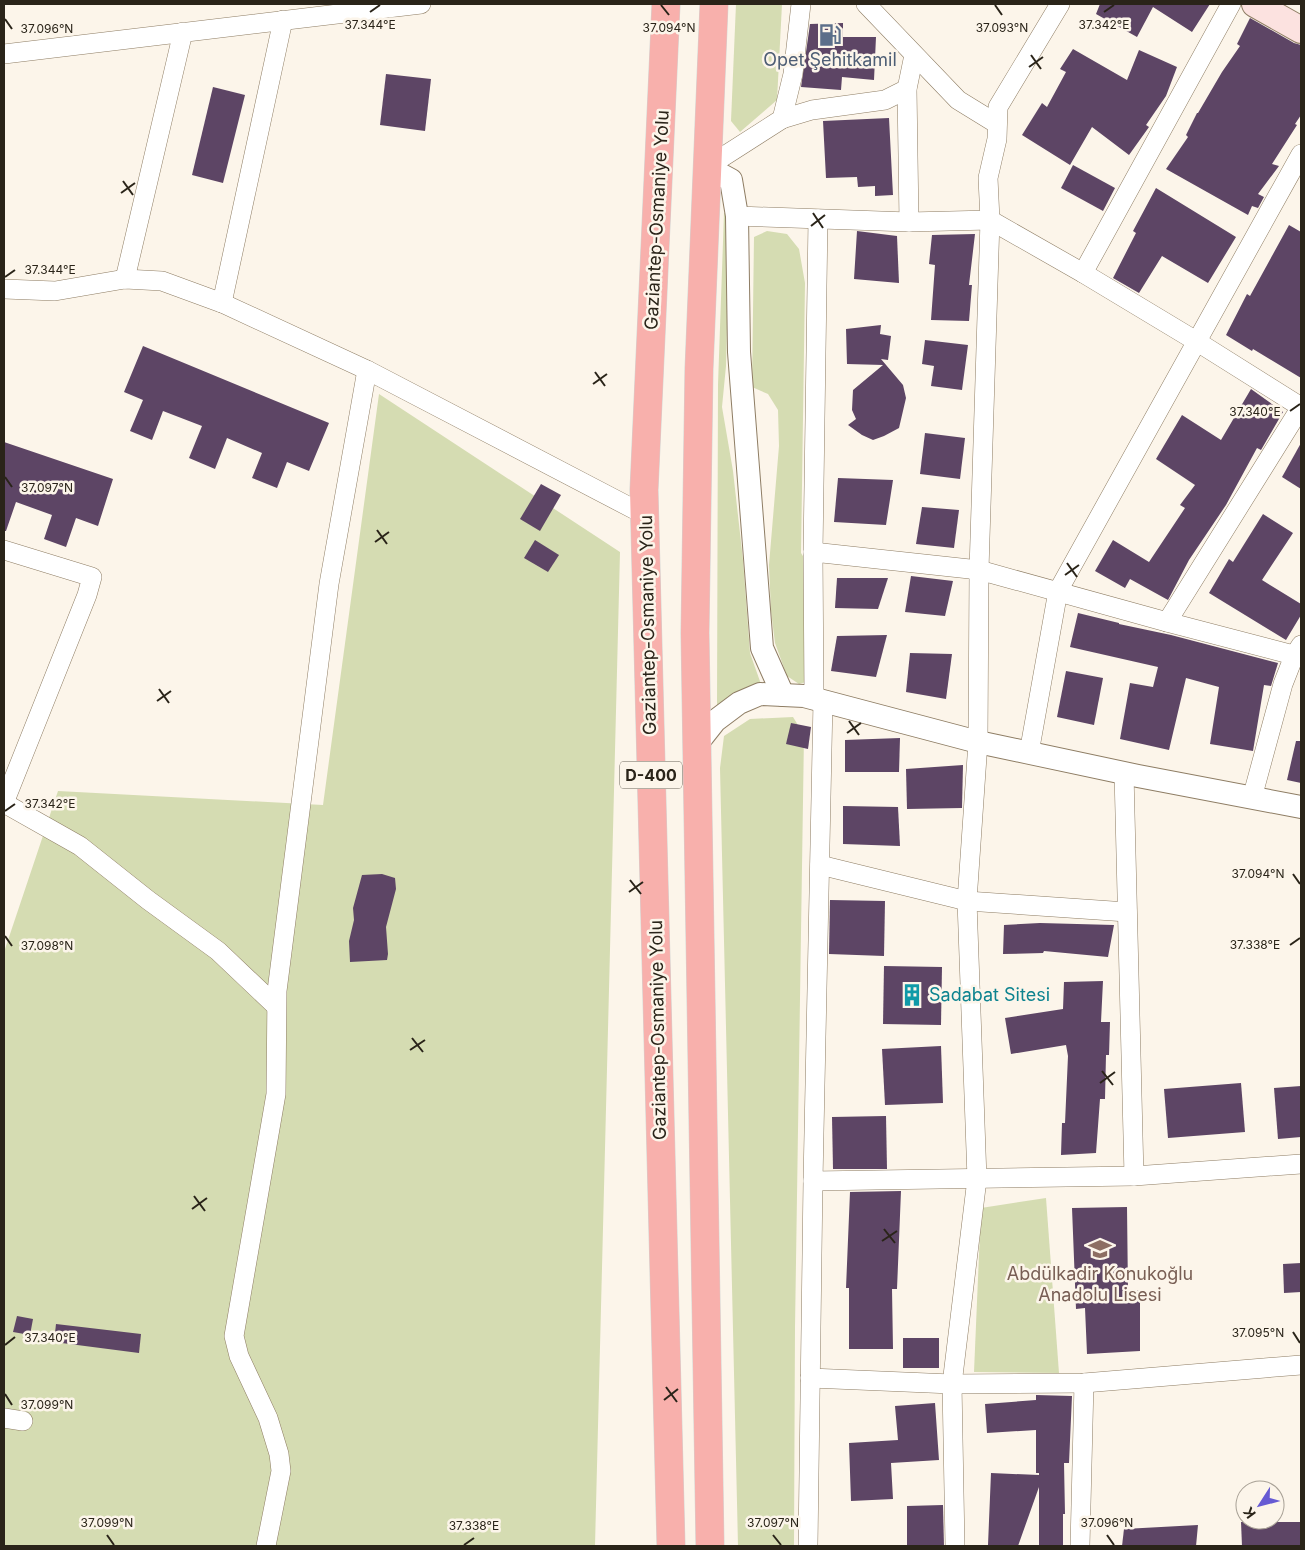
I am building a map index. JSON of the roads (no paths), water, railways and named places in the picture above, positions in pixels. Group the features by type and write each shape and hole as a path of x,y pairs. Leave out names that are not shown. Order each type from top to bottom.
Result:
{"highway":[{"name":"Gaziantep-Osmaniye Yolu","path":"666,4 645,515 670,1546"},
{"name":"D-400","path":"710,1546 694,633 699,368 714,4"}],"main road":[{"path":"1255,4 1301,30"}],"street":[{"path":"4,54 421,4"},
{"path":"782,119 793,74 801,4"},
{"path":"866,4 958,100 997,124"},
{"path":"884,23 888,4"},
{"path":"956,1546 952,1384 977,1179 967,901 978,742 979,570 990,220 988,178 997,139 998,107 1060,4"},
{"path":"1083,272 1231,4"},
{"path":"222,303 283,20"},
{"path":"125,279 183,32"},
{"path":"909,222 906,89 914,55"},
{"path":"783,695 762,648 739,352 738,216 731,180 708,168 782,119 812,110 885,100 906,89"},
{"path":"1029,752 1058,591 1301,154"},
{"path":"738,216 909,222 990,220 1083,272 1301,407 1167,622"},
{"path":"808,1546 812,1181 820,865 819,700 813,552 818,219"},
{"path":"4,289 55,291 125,279 162,281 222,303 367,370 645,515"},
{"path":"266,1546 281,1470 279,1454 268,1418 239,1356 234,1336 276,1094 277,990 329,584 367,370"},
{"path":"4,550 92,577 87,595 4,803 80,846 148,900 218,951 276,1006"},
{"path":"813,552 979,570 1167,622 1299,652 1284,684 1252,798"},
{"path":"696,745 715,720 739,703 760,694 804,696 978,742 1124,773 1301,807"},
{"path":"1124,773 1134,1176"},
{"path":"820,865 967,901 1127,912"},
{"path":"812,1181 1134,1176 1301,1164"},
{"path":"810,1378 952,1384 1084,1383 1301,1365"},
{"path":"1080,1546 1084,1383"},
{"path":"4,1418 23,1421"}],"place":[{"name":"Opet Şehitkamil","path":"830,35"},
{"name":"Sadabat Sitesi","path":"912,995"},
{"name":"Abdülkadir Konukoğlu Anadolu Lisesi","path":"1100,1249"}]}
